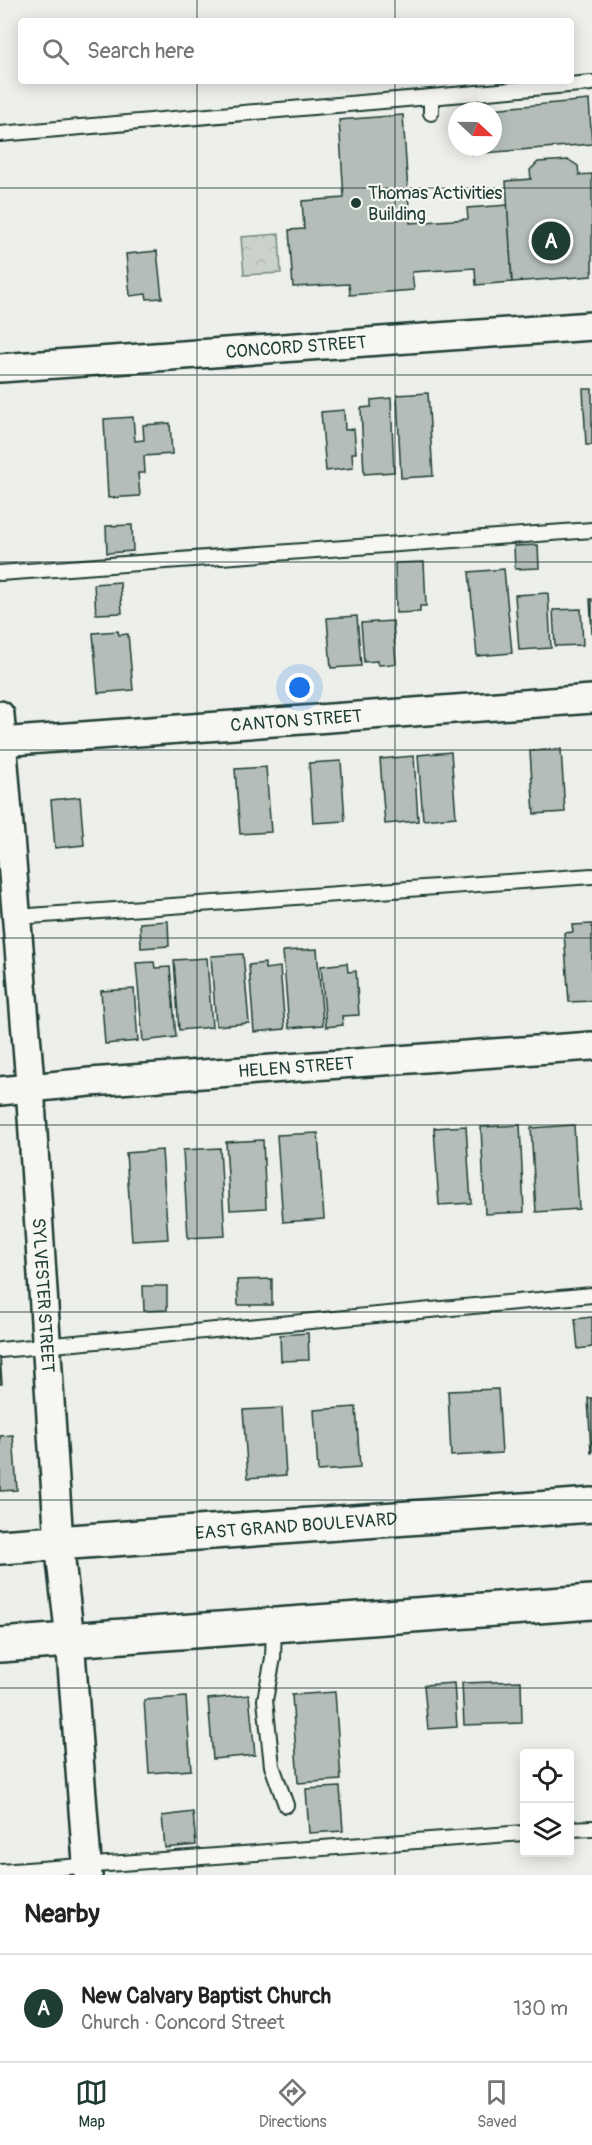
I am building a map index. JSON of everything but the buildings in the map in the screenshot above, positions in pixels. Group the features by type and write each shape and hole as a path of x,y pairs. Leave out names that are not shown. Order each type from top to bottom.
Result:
{"main road":[{"name":"EAST GRAND BOULEVARD","path":"0,1547 592,1505"},
{"path":"0,1645 592,1602"}],"street":[{"name":"CONCORD STREET","path":"0,368 592,326"},
{"name":"CANTON STREET","path":"1,742 592,699"},
{"name":"SYLVESTER STREET","path":"0,715 11,925 30,1088 59,1543 70,1639 88,1870"},
{"name":"HELEN STREET","path":"0,1091 592,1046"}],"lane":[{"path":"0,134 592,83"},
{"path":"430,97 431,113"},
{"path":"0,573 592,530"},
{"path":"11,925 592,876"},
{"path":"0,1350 592,1295"},
{"path":"273,1625 273,1658 266,1700 272,1766 286,1805"},
{"path":"574,1829 592,1828"},
{"path":"0,1872 88,1870 520,1833"}],"green space":[{"path":"279,234 281,273 244,275 241,237"}],"place":[{"name":"Thomas Activities Building","path":"356,203"},
{"name":"New Calvary Baptist Church","path":"551,241"}]}
